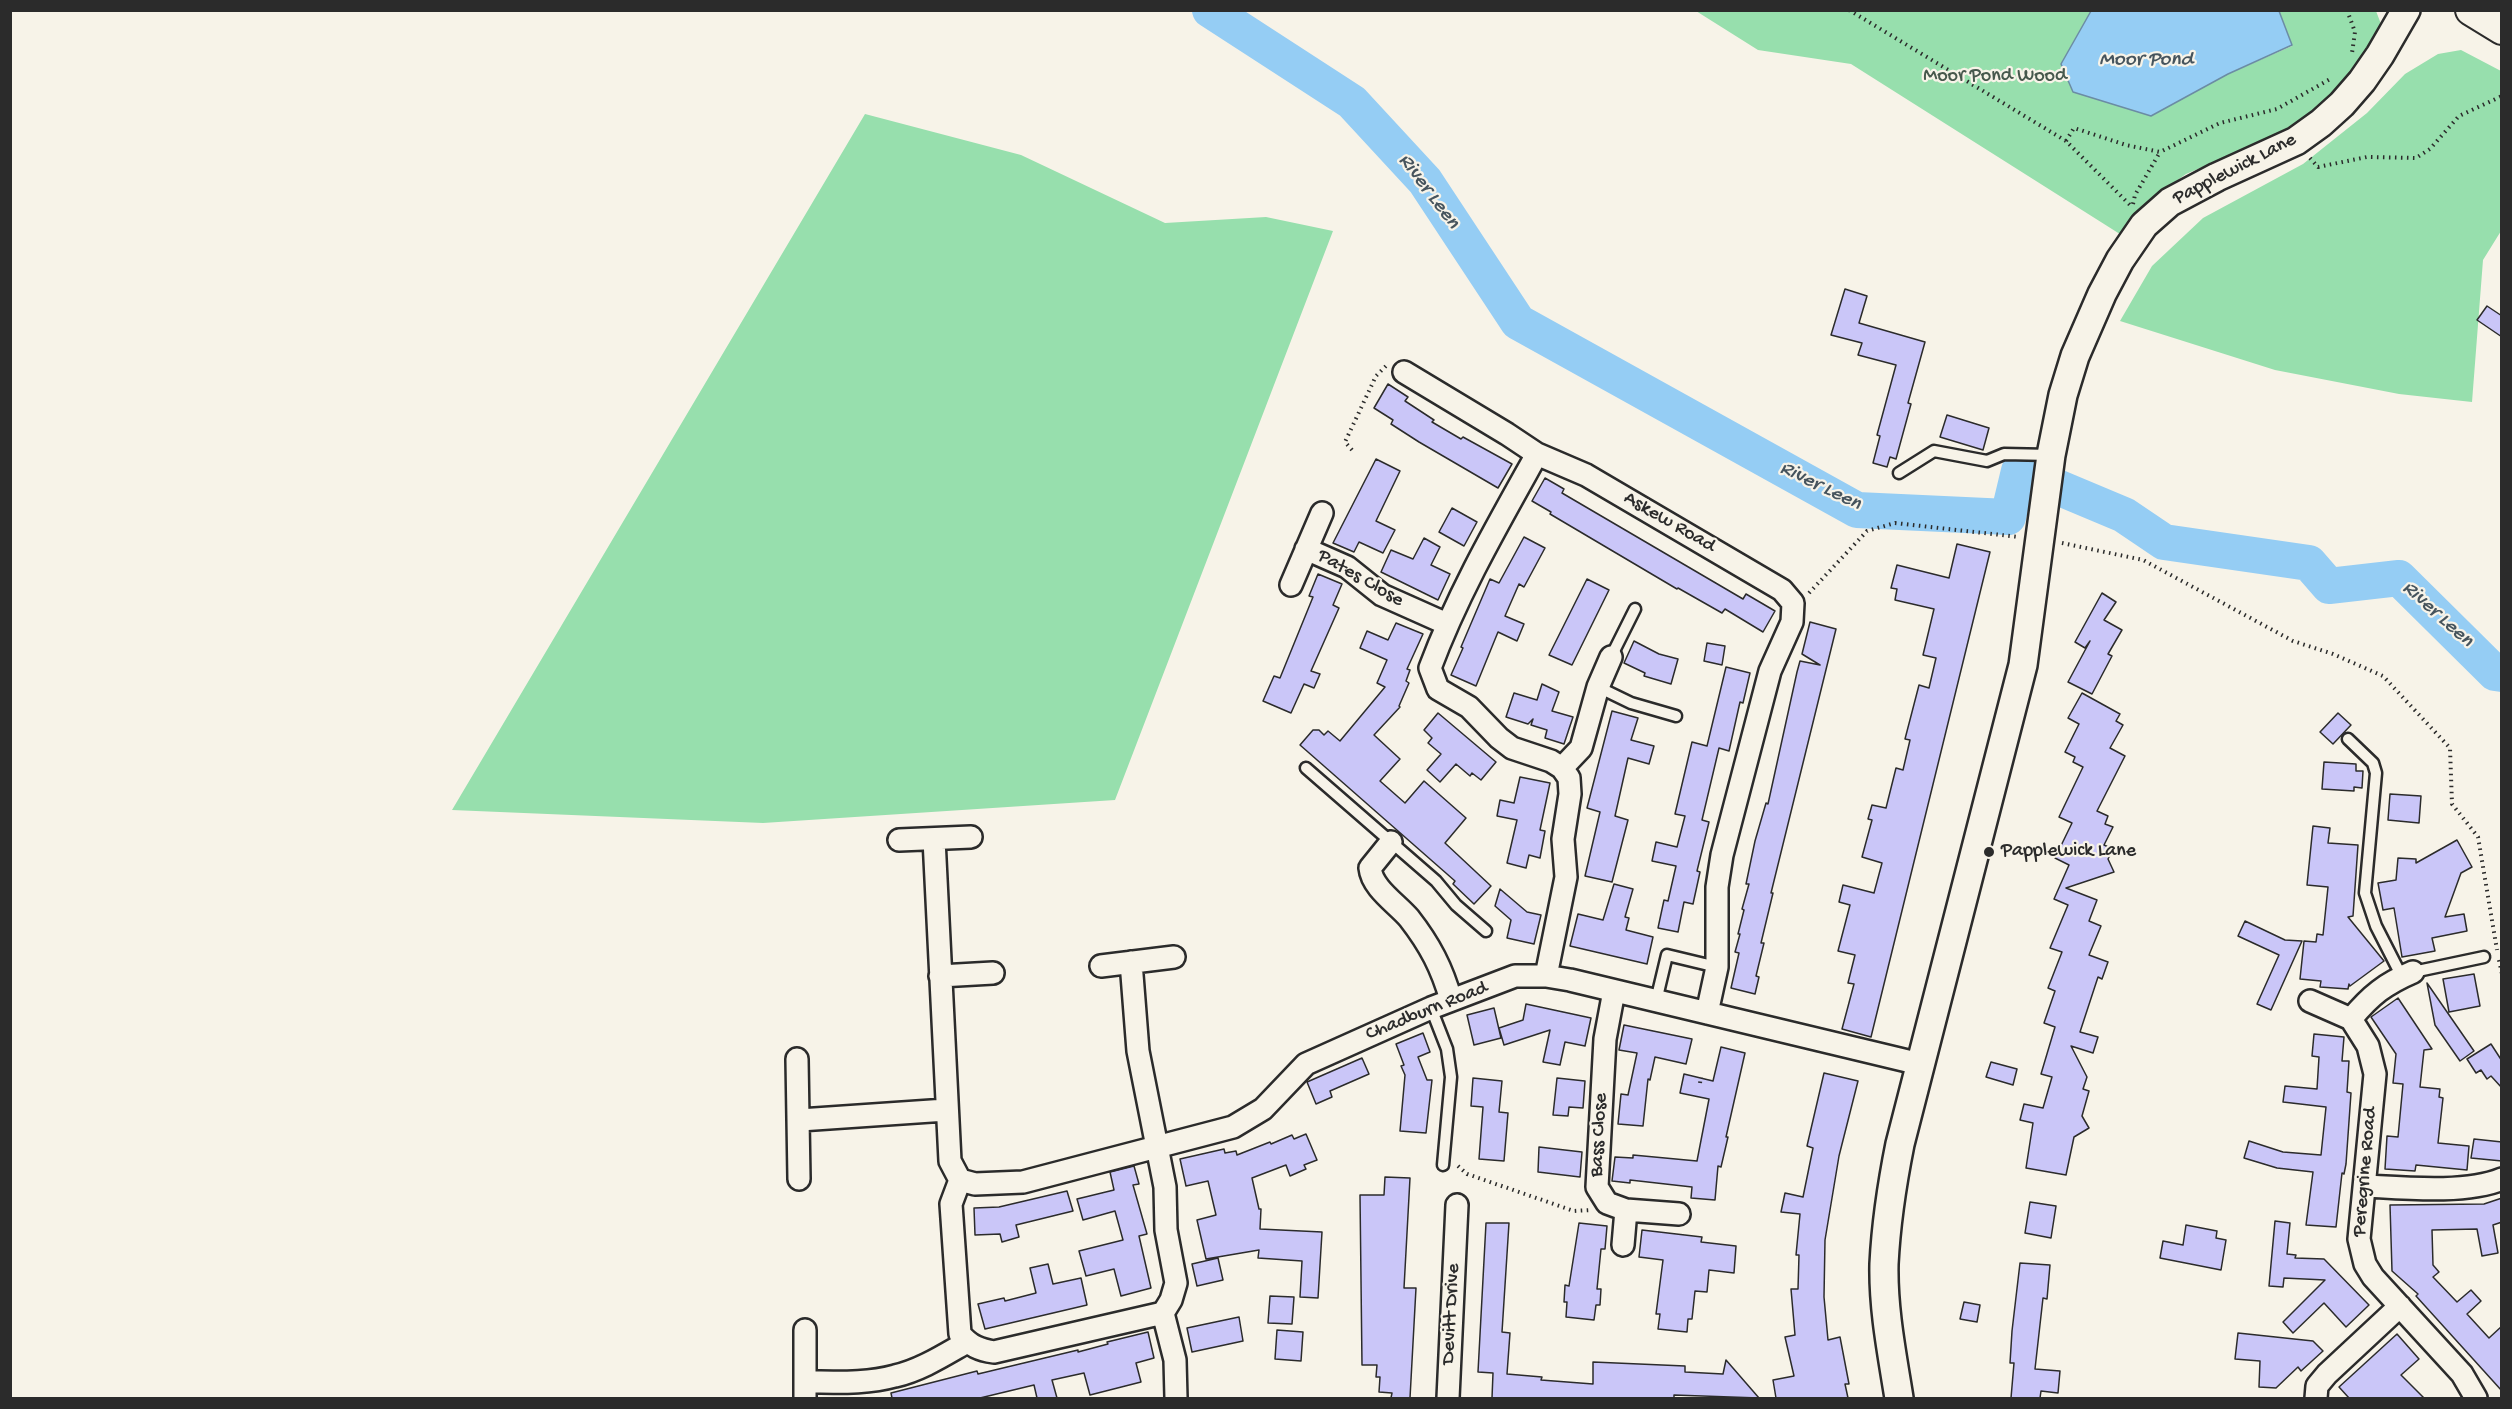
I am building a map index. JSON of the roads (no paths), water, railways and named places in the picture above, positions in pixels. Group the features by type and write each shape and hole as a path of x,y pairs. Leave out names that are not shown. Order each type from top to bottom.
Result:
{"main road":[{"path":"2471,10 2502,29"}],"street":[{"name":"Papplewick Lane","path":"1899,1398 1887,1320 1884,1266 1888,1205 1920,1064 2023,665 2051,455 2063,395 2075,356 2120,260 2144,225 2169,202 2296,141 2321,123 2362,81 2406,10"},
{"name":"Askew Road","path":"1404,372 1537,454 1586,475 1782,590 1793,603 1792,622 1770,671 1722,855 1717,886 1717,967"},
{"path":"1537,454 1447,624 1430,668 1438,689 1469,707 1512,748 1551,761 1562,768 1569,778 1570,794 1563,839 1566,877 1546,976"},
{"path":"1291,585 1322,513"},
{"name":"Pates Close","path":"1306,549 1347,567 1382,595 1447,624"},
{"path":"1562,768 1581,748 1598,687 1611,657"},
{"path":"899,840 971,837"},
{"path":"934,839 946,1110 950,1161 960,1180 951,1204 960,1334 967,1342 980,1350 994,1352 1163,1313 1171,1300 1176,1283 1166,1230 1165,1187 1138,1050 1131,962"},
{"path":"1391,842 1370,868 1371,877 1408,918 1444,972 1441,1004"},
{"path":"1101,966 1174,957"},
{"path":"1707,1013 1717,967"},
{"path":"940,976 993,973"},
{"path":"2310,1001 2351,1019 2367,1000 2387,983 2407,974"},
{"name":"Chadburn Road","path":"960,1180 975,1184 1023,1182 1233,1127 1263,1109 1306,1064 1441,1004 1515,976 1546,976 1920,1064"},
{"name":"Bass Close","path":"1614,991 1605,1039 1597,1187 1617,1206"},
{"name":"Peregrine Road","path":"2351,1019 2368,1046 2374,1074 2359,1239 2360,1250 2373,1277 2462,1374 2476,1398"},
{"path":"797,1059 800,1120 799,1179"},
{"path":"800,1120 946,1110"},
{"path":"2365,1186 2424,1188 2475,1185 2502,1179"},
{"name":"Devitt Drive","path":"1448,1398 1446,1230 1457,1205"},
{"path":"1623,1245 1617,1206 1679,1214"},
{"path":"2316,1398 2317,1386 2327,1374 2400,1306"},
{"path":"1163,1313 1175,1360 1176,1398"},
{"path":"805,1330 806,1390 895,1376 926,1365 967,1342"}],"lane":[{"path":"1899,473 1935,452 1987,461 2004,454 2051,455"},
{"path":"1611,657 1635,609"},
{"path":"1598,687 1631,703 1676,716"},
{"path":"2348,739 2373,763 2376,773 2365,893 2376,926 2407,974 2484,957"},
{"path":"1306,768 1437,881 1456,905 1486,931"},
{"path":"1656,1001 1667,955 1717,967"},
{"path":"1441,1004 1451,1077 1443,1165"}],"water":[{"name":"Moor Pond","path":"2091,11 2279,11 2292,45 2228,74 2151,116 2073,92 2061,64"}],"waterway":[{"name":"River Leen","path":"1210,10 1352,102 1425,181 1518,322 1857,510 2008,517 2019,471 2124,515 2164,542 2309,563 2329,586 2399,578 2495,673 2502,674"}],"place":[{"name":"Papplewick Lane","path":"1989,852"}],"park label":[{"name":"Moor Pond Wood","path":"1995,77"}]}
